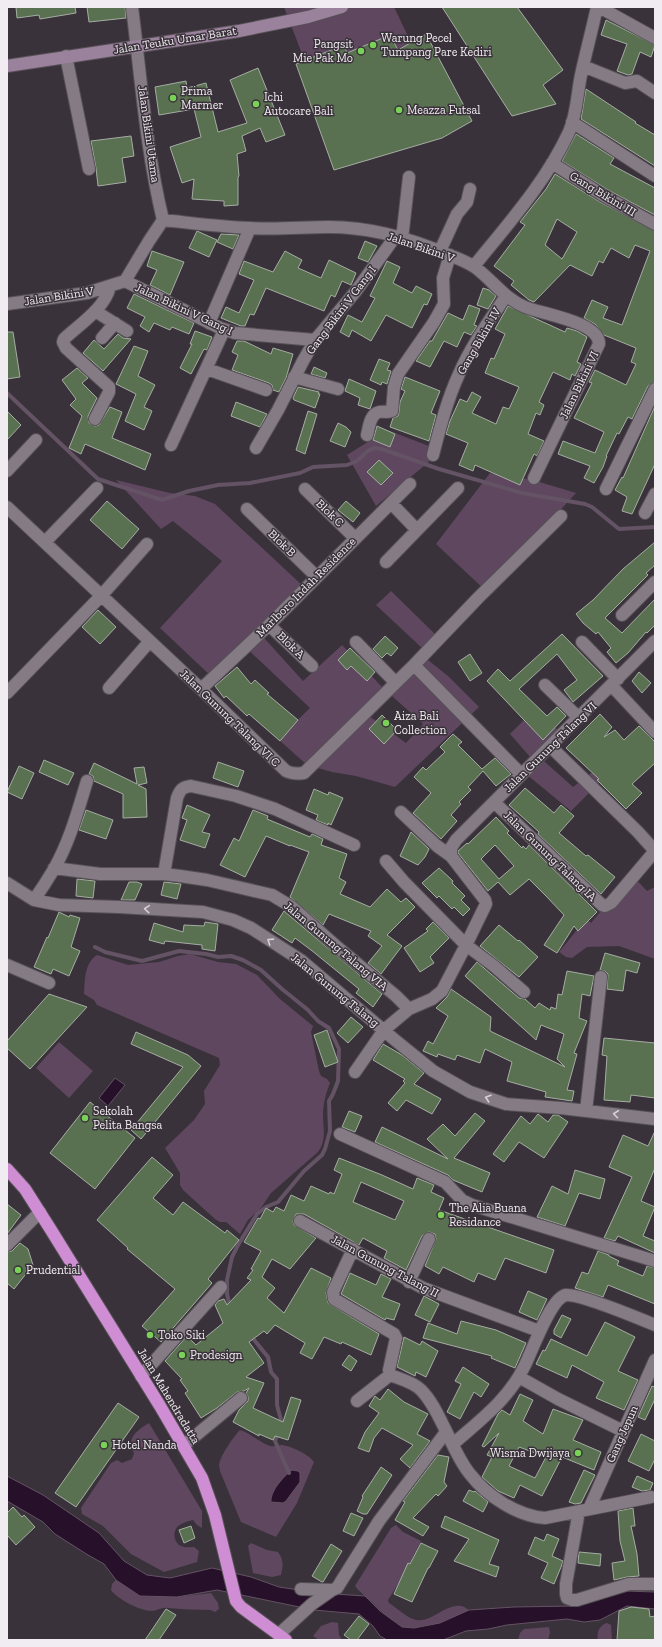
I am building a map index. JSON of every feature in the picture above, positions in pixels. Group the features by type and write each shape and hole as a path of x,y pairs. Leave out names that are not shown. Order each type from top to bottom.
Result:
{"highway":[{"name":"Jalan Mahendradatta","path":"7,1169 25,1189 40,1212 184,1446 202,1478 213,1505 236,1600 240,1607 282,1638"}],"main road":[{"name":"Jalan Teuku Umar Barat","path":"7,66 253,28 308,17 342,7"}],"street":[{"name":"Jalan Bikini Utama","path":"132,7 147,131 163,220"},
{"path":"474,266 527,200 552,163 568,132 577,106 584,66 598,7 655,38"},
{"path":"66,56 89,169"},
{"path":"584,66 625,83 637,81 655,93"},
{"path":"572,122 655,176"},
{"name":"Gang Bikini III","path":"552,163 604,196 655,224"},
{"path":"398,238 409,177"},
{"path":"367,435 371,419 374,414 392,411 394,387 398,374 442,308 444,295 443,278 445,253 457,214 467,202 470,189"},
{"path":"125,281 149,240 163,220"},
{"name":"Jalan Bikini V","path":"163,220 250,228 330,227 356,229 398,238 445,253 474,266"},
{"path":"209,322 250,228"},
{"name":"Gang Bikini V Gang I","path":"256,448 316,340 398,238"},
{"name":"Jalan Bikini VI","path":"474,266 506,296 538,312 588,328 594,332 599,340 599,344 534,478"},
{"name":"Jalan Bikini V","path":"7,304 87,293 110,287 125,281"},
{"name":"Jalan Bikini V Gang I","path":"125,281 224,330 235,333 316,340"},
{"name":"Jalan Bikini V","path":"96,419 109,392 109,387 66,348 63,342 64,339 95,311 108,294 110,287"},
{"name":"Gang Bikini IV","path":"433,455 445,410 459,373 473,346 506,296"},
{"path":"95,311 128,331"},
{"path":"102,338 115,323"},
{"path":"171,445 224,330"},
{"path":"207,369 266,390"},
{"path":"294,378 338,388"},
{"path":"606,489 655,389"},
{"path":"7,471 36,440"},
{"name":"Marlboro Indah Residence","path":"201,689 269,625 410,484"},
{"path":"45,542 97,488"},
{"path":"386,562 458,488"},
{"name":"Blok C","path":"305,489 356,538"},
{"path":"645,513 655,494"},
{"path":"391,503 418,530"},
{"name":"Jalan Gunung Talang VI C","path":"7,508 201,689 286,771 298,774 304,773 414,665 478,598 561,516"},
{"name":"Blok B","path":"247,509 317,577"},
{"path":"7,693 101,596 147,544"},
{"path":"622,615 655,582"},
{"name":"Blok A","path":"269,625 312,666"},
{"path":"108,688 150,641"},
{"name":"Jalan Gunung Talang VI","path":"451,856 451,848 456,840 521,774 551,747 615,683 655,641"},
{"path":"356,642 395,682"},
{"path":"582,642 655,732"},
{"path":"414,665 521,774"},
{"path":"545,685 579,718"},
{"path":"551,747 638,832 655,851"},
{"path":"34,900 54,868 73,826 87,780"},
{"path":"164,874 177,798 180,790 184,787 191,786 236,796 275,809 354,845"},
{"name":"Jalan Gunung Talang IA","path":"494,802 599,903 608,905 611,903 655,851"},
{"path":"356,1072 384,1030 409,1009 432,999 442,991 484,910 486,900 451,856 437,846 401,812"},
{"path":"386,862 466,945 494,966 524,992"},
{"name":"Jalan Gunung Talang VIA","path":"54,868 100,874 164,874 265,892 292,907 396,996 409,1009"},
{"name":"Jalan Gunung Talang","path":"7,883 34,900 59,905 203,912 233,920 250,928 302,961 433,1071 470,1092 506,1104 655,1119"},
{"path":"7,965 49,984"},
{"path":"586,1111 601,977"},
{"path":"340,1134 444,1182 462,1200 472,1205 655,1261"},
{"path":"7,1245 40,1212"},
{"name":"Jalan Gunung Talang II","path":"300,1221 409,1282 437,1295 539,1331"},
{"path":"409,1282 429,1239"},
{"path":"352,1250 333,1292 333,1296 334,1299 394,1334 396,1338 389,1370 390,1375"},
{"path":"141,1376 221,1287"},
{"path":"453,1444 493,1409 509,1392 519,1377 539,1331 557,1300 565,1295 573,1295 591,1301 655,1325"},
{"name":"Gang Jepun","path":"655,1360 623,1431 584,1510 566,1584 566,1594 567,1598 577,1600 628,1584 655,1584"},
{"path":"357,1401 390,1375"},
{"path":"390,1375 420,1389 438,1413 446,1432 472,1477 497,1499 515,1510 528,1515 545,1518 651,1497"},
{"path":"519,1377 558,1399 623,1431"},
{"path":"184,1446 242,1398"},
{"path":"282,1638 292,1622 329,1591 337,1588 353,1560 379,1521 446,1432"},
{"path":"301,1589 329,1591"}],"shaded area":[{"path":"284,7 394,7 452,128 396,147 368,161 344,163"},
{"path":"387,430 442,451 376,506 347,455"},
{"path":"490,473 533,480 576,493 486,591 436,544"},
{"path":"116,480 170,493 195,496 215,504 304,587 256,629 303,681 342,645 382,687 418,652 448,676 479,707 395,787 356,776 332,772 307,765 278,739 310,708 242,644 212,677 160,628 222,561 173,521 161,529","holes":["382,687 423,724 406,743 361,710"]},
{"path":"391,591 437,636 423,649 376,605"},
{"path":"535,709 561,733 536,754 573,787 598,768 604,778 571,811 520,769 531,758 510,734"},
{"path":"631,874 647,891 655,887 655,959 619,946 587,947 572,958 566,957 559,952 586,919 591,923"},
{"path":"190,954 218,962 236,964 257,975 280,999 313,1026 311,1032 319,1071 321,1076 327,1079 330,1083 326,1094 324,1107 324,1138 321,1147 318,1152 271,1193 261,1208 248,1220 240,1234 226,1222 220,1222 215,1219 183,1190 180,1185 180,1173 165,1148 194,1120 205,1104 204,1091 220,1065 219,1058 97,1005 94,1000 84,994 87,967 97,955 128,965 159,962"},
{"path":"59,1042 93,1071 69,1098 36,1068"},
{"path":"115,1078 125,1085 108,1106 99,1098"},
{"path":"149,1423 202,1511 202,1528 191,1520 178,1526 174,1534 175,1540 179,1545 184,1547 194,1547 199,1551 197,1562 164,1572 131,1554 103,1526 82,1514 81,1508 111,1463 117,1460 122,1463 132,1459 134,1453 131,1443 132,1439 140,1429"},
{"path":"240,1430 270,1446 282,1445 295,1449 312,1459 314,1462 297,1503 276,1537 241,1522 220,1471 220,1461 231,1441"},
{"path":"292,1470 300,1473 300,1482 286,1501 283,1503 271,1502 275,1489 285,1476"},
{"path":"7,1476 43,1495 99,1533 124,1561 147,1575 170,1578 212,1568 251,1577 279,1587 319,1593 365,1596 380,1611 402,1627 414,1628 440,1623 469,1610 514,1607 574,1606 625,1591 655,1592 655,1609 627,1606 600,1620 584,1622 567,1619 507,1625 488,1629 466,1631 443,1640 387,1640 380,1636 373,1626 359,1614 314,1610 217,1590 177,1597 140,1596 116,1580 104,1564 55,1534 43,1522 7,1501"},
{"path":"396,1525 403,1532 421,1541 405,1573 388,1600 389,1603 407,1616 419,1620 425,1620 455,1606 462,1606 469,1610 436,1624 417,1629 408,1629 394,1623 361,1593 355,1586 391,1528"},
{"path":"251,1543 267,1550 278,1552 282,1563 281,1575 272,1577 253,1573 248,1546"},
{"path":"116,1580 140,1596 177,1597 211,1593 218,1603 219,1609 215,1612 211,1610 165,1608 152,1611 141,1609 123,1601 111,1590 112,1584"},
{"path":"332,1622 338,1623 339,1635 342,1640 319,1640 313,1636 321,1626"},
{"path":"607,1623 611,1625 612,1640 598,1640 599,1629 602,1625"},
{"path":"549,1627 550,1633 548,1640 518,1640 520,1633 524,1629"}],"building":[{"path":"16,7 75,7 76,13 40,19 39,15 17,18"},
{"path":"87,7 125,7 126,18 89,22"},
{"path":"442,7 517,7 563,70 543,85 556,104 512,116"},
{"path":"606,20 655,45 651,57 640,52 632,74 628,75 617,71 627,44 601,35"},
{"path":"426,34 472,121 442,138 334,170 296,64 344,45 347,53 390,35 398,50"},
{"path":"258,68 285,135 266,142 260,128 242,136 246,151 237,154 239,176 238,205 224,206 224,201 192,199 194,179 182,183 170,147 201,137 194,109 159,115 155,87 186,81 187,88 206,83 218,132 247,123 230,80"},
{"path":"586,89 655,135 655,166 581,119"},
{"path":"576,134 614,158 610,164 655,188 655,215 608,190 562,161"},
{"path":"131,136 134,156 122,158 126,182 98,186 91,141"},
{"path":"555,174 600,202 655,231 655,382 648,386 632,419 628,417 619,434 617,433 606,456 603,467 594,483 584,478 590,466 558,454 563,441 595,453 604,432 574,418 592,383 589,382 595,370 626,385 636,364 631,362 636,348 604,335 595,324 584,318 592,300 608,307 603,318 622,325 650,251 635,245 629,258 611,248 603,263 599,261 592,276 570,265 534,302 529,300 511,285 514,281 494,266 525,225 520,222 546,189","holes":["557,219 577,232 562,259 545,245"]},
{"path":"197,231 217,240 209,257 189,248"},
{"path":"221,234 239,235 233,249 217,242"},
{"path":"365,241 377,246 368,262 358,258"},
{"path":"152,251 184,262 170,295 150,285 157,270 147,266"},
{"path":"285,251 302,260 298,268 321,278 329,260 356,273 351,285 342,281 335,297 331,295 324,311 266,288 254,315 250,314 245,326 241,326 221,318 226,307 239,313 254,280 239,274 244,261 273,272"},
{"path":"387,261 400,267 393,283 412,293 416,286 432,294 427,305 424,304 412,328 386,315 371,341 352,330 349,337 340,332 348,315 362,322 375,298 370,296"},
{"path":"483,288 489,290 496,296 488,309 477,305"},
{"path":"134,294 194,323 189,334 172,327 170,330 154,323 149,332 140,326 145,317 127,308"},
{"path":"469,305 480,309 474,325 477,326 471,335 464,332 457,347 444,341 430,367 416,361 430,341 432,341 448,313 463,320"},
{"path":"508,306 565,332 567,328 577,331 587,337 577,362 581,364 575,376 572,374 570,380 553,372 539,402 544,405 540,415 536,413 528,434 544,441 537,456 534,454 520,485 475,465 473,471 459,465 468,443 446,434 460,399 467,402 472,392 481,397 472,413 496,424 503,407 509,409 519,387 485,373 491,358 494,359 505,334 495,329"},
{"path":"195,331 212,337 207,350 204,349 191,374 180,368 192,344 190,344"},
{"path":"7,332 13,332 20,377 7,379"},
{"path":"118,334 123,338 131,339 103,371 83,353 94,340 104,349"},
{"path":"237,341 244,341 271,354 273,348 293,354 286,378 279,392 273,390 272,385 269,383 232,370 238,355 232,352"},
{"path":"134,346 148,351 138,376 155,385 144,407 152,411 144,430 125,421 136,394 116,384"},
{"path":"379,359 390,363 387,370 391,371 387,384 382,382 381,385 370,380"},
{"path":"314,367 327,373 325,378 311,374"},
{"path":"77,368 88,378 82,383 97,398 88,416 89,423 95,426 99,425 110,407 122,412 112,438 151,454 145,470 85,444 81,454 69,448 82,416 70,405 76,399 62,380"},
{"path":"405,377 440,391 431,413 436,415 429,441 390,427 393,418 398,416 400,402 405,391 401,389"},
{"path":"349,379 376,391 370,409 358,405 360,398 345,391"},
{"path":"298,387 319,392 318,394 320,394 315,408 294,400 293,398"},
{"path":"236,402 267,414 260,427 231,416"},
{"path":"655,406 655,464 632,514 622,511 627,497 615,490 622,477 623,478"},
{"path":"7,411 21,425 7,440"},
{"path":"308,411 317,414 305,454 296,450"},
{"path":"338,423 346,427 351,432 345,447 330,441"},
{"path":"377,426 395,434 390,447 373,440"},
{"path":"379,460 393,473 381,485 367,472"},
{"path":"107,501 139,529 122,549 90,520"},
{"path":"346,501 360,513 353,522 338,510"},
{"path":"655,542 655,565 646,573 648,575 605,618 622,633 655,599 655,625 647,633 646,632 628,653 616,663 607,652 611,648 598,632 596,634 583,623 576,614 593,600 623,569"},
{"path":"98,610 116,627 100,644 82,627"},
{"path":"562,634 603,676 573,702 564,690 577,680 557,654 519,689 547,716 557,707 566,716 543,740 487,681 498,669 510,681"},
{"path":"385,636 398,648 391,656 387,653 382,658 373,649"},
{"path":"350,648 375,672 367,681 351,666 347,670 338,660"},
{"path":"470,654 482,673 470,681 458,662"},
{"path":"237,667 251,684 255,680 269,693 267,694 298,720 280,741 249,714 247,716 226,696 224,698 215,686"},
{"path":"639,672 651,683 642,693 632,681"},
{"path":"600,714 612,727 604,737 615,730 624,740 639,726 655,742 655,763 632,784 642,793 626,809 597,780 599,779 566,748"},
{"path":"382,715 397,730 384,744 369,729"},
{"path":"453,734 462,742 458,745 482,769 495,758 511,774 496,786 483,771 468,787 471,790 459,802 461,804 451,815 457,821 441,839 413,813 431,793 414,777 423,767 426,770 445,752 440,747"},
{"path":"44,760 74,773 68,785 39,772"},
{"path":"218,762 244,771 238,787 213,778"},
{"path":"94,763 137,784 134,768 144,767 147,783 138,785 146,789 147,817 123,818 123,794 94,781 93,776 89,774"},
{"path":"19,766 34,773 22,799 7,792"},
{"path":"525,788 554,813 561,805 574,816 559,833 586,856 588,855 615,877 601,894 538,834 539,832 509,805"},
{"path":"314,789 328,795 329,792 343,798 331,825 316,820 318,815 306,810"},
{"path":"187,805 210,815 202,832 210,834 205,848 180,840 187,820 182,818"},
{"path":"86,810 113,820 106,839 79,830"},
{"path":"253,810 268,816 267,819 310,837 312,834 323,839 321,845 347,854 339,878 346,882 340,894 370,907 387,889 401,902 406,898 415,907 387,935 402,946 381,974 368,963 382,946 368,936 371,931 329,914 323,925 290,897 309,852 266,836 245,877 220,865 234,838 239,841"},
{"path":"496,817 509,831 507,833 522,848 523,846 526,849 529,845 597,912 578,931 574,926 557,953 544,945 564,915 529,879 510,895 498,882 488,891 458,853 458,851 467,843 468,844","holes":["495,845 514,866 499,879 481,859"]},
{"path":"411,832 429,849 425,857 418,865 400,856"},
{"path":"439,868 453,881 452,883 465,896 461,900 470,909 463,916 454,907 452,909 439,896 437,898 422,883"},
{"path":"77,879 95,881 93,898 76,896"},
{"path":"129,882 137,882 142,884 135,900 121,900"},
{"path":"164,882 181,884 177,899 161,895"},
{"path":"284,911 382,994 373,1007 356,993 359,989 311,950 295,938 292,943 272,930"},
{"path":"59,912 69,917 70,915 80,918 71,947 80,951 69,976 53,969 51,974 34,967"},
{"path":"205,922 218,924 215,951 202,949 202,945 165,941 164,944 149,940 154,923 183,932 184,925 204,926"},
{"path":"433,922 449,938 430,957 434,963 420,972 404,948 428,931 426,929"},
{"path":"499,925 538,957 519,977 480,946"},
{"path":"605,953 640,963 637,973 626,970 623,991 607,989 608,974 605,971 600,970"},
{"path":"477,962 519,998 525,999 535,1008 539,1003 550,1010 551,1007 556,1009 558,994 562,995 567,971 594,976 590,996 582,994 579,1018 587,1021 574,1053 577,1054 567,1090 574,1091 572,1101 545,1097 546,1092 507,1081 512,1062 485,1049 480,1063 457,1055 455,1060 438,1054 437,1057 423,1051 428,1041 433,1044 448,1016 436,1008 447,997 451,989 491,1017 490,1031 565,1067 557,1059 564,1034 541,1025 536,1040 465,976"},
{"path":"49,994 87,1007 30,1069 7,1048 7,1041"},
{"path":"351,1017 363,1027 348,1043 337,1033"},
{"path":"327,1030 338,1062 325,1067 314,1035"},
{"path":"136,1032 188,1055 201,1066 141,1139 131,1130 183,1067 131,1044"},
{"path":"604,1038 655,1043 655,1098 631,1095 630,1102 604,1100 607,1056 602,1055"},
{"path":"383,1044 402,1055 424,1073 414,1084 441,1099 432,1114 406,1100 397,1111 388,1103 405,1083 403,1081 405,1079 373,1060"},
{"path":"90,1102 135,1138 95,1189 50,1153"},
{"path":"349,1111 362,1116 355,1132 342,1127"},
{"path":"475,1113 485,1121 454,1158 490,1173 482,1192 453,1180 448,1175 375,1142 382,1127 448,1159 427,1139 443,1124 455,1136"},
{"path":"538,1114 548,1122 553,1115 558,1115 568,1122 544,1158 519,1142 504,1162 493,1154 521,1116 530,1124"},
{"path":"655,1131 655,1168 641,1201 655,1207 643,1236 655,1241 655,1253 618,1236 615,1241 604,1238 632,1177 609,1167 623,1135 648,1146"},
{"path":"152,1157 173,1175 153,1198 173,1215 183,1202 225,1233 227,1230 239,1240 208,1279 212,1283 161,1342 142,1326 175,1289 127,1249 128,1248 97,1220"},
{"path":"339,1158 413,1189 417,1178 434,1185 431,1192 444,1198 439,1210 554,1250 546,1273 505,1258 495,1280 478,1273 474,1282 443,1267 439,1274 425,1266 436,1239 435,1234 429,1232 422,1236 406,1270 384,1258 387,1251 363,1238 359,1245 304,1214 296,1214 293,1221 294,1225 316,1238 290,1269 272,1259 262,1277 275,1288 267,1298 284,1313 311,1268 331,1278 326,1293 328,1303 379,1334 371,1355 342,1342 341,1344 324,1337 312,1359 300,1353 305,1343 275,1325 267,1334 264,1331 249,1342 264,1363 246,1377 264,1383 253,1408 283,1422 291,1397 301,1400 288,1440 275,1436 273,1440 259,1434 259,1436 233,1422 239,1410 248,1401 246,1393 249,1388 244,1391 237,1392 217,1408 201,1418 185,1393 188,1391 180,1380 182,1379 165,1361 187,1336 196,1345 223,1323 215,1305 218,1301 224,1299 227,1305 251,1280 247,1278 253,1270 251,1269 261,1251 244,1242 258,1218 260,1219 266,1208 273,1212 276,1207 284,1211 291,1195 304,1201 311,1186 329,1194 330,1192 334,1194 342,1174 334,1170","holes":["361,1182 404,1201 395,1220 353,1202"]},
{"path":"575,1170 605,1179 600,1199 579,1193 565,1226 537,1217 552,1186 568,1194"},
{"path":"7,1204 21,1215 7,1234"},
{"path":"20,1243 28,1249 33,1265 14,1289 7,1283 7,1252 12,1251"},
{"path":"598,1251 619,1261 617,1265 643,1276 647,1266 655,1268 655,1304 608,1285 603,1297 575,1288 582,1272 588,1274"},
{"path":"350,1273 376,1285 381,1274 391,1279 382,1297 400,1304 394,1320 386,1318 385,1320 341,1294"},
{"path":"528,1291 547,1299 537,1320 519,1312"},
{"path":"424,1296 439,1304 430,1322 415,1315"},
{"path":"562,1315 571,1319 561,1338 554,1334 554,1330"},
{"path":"461,1321 496,1330 526,1343 515,1368 491,1358 492,1356 423,1338 428,1323 457,1334"},
{"path":"605,1322 635,1337 618,1371 638,1380 624,1410 596,1398 604,1382 572,1365 567,1378 536,1364 543,1350 545,1351 551,1339 587,1356"},
{"path":"404,1337 420,1345 422,1341 438,1351 426,1377 416,1372 415,1376 397,1367"},
{"path":"349,1355 357,1361 351,1371 342,1365"},
{"path":"463,1367 489,1384 481,1397 474,1392 460,1419 447,1412 461,1384 455,1381"},
{"path":"652,1386 655,1387 655,1399 645,1420 638,1417"},
{"path":"388,1389 404,1402 428,1414 417,1434 430,1441 410,1468 400,1459 413,1445 382,1428 374,1438 369,1452 358,1448 365,1432 379,1413 369,1406 375,1396 380,1400"},
{"path":"520,1394 533,1400 523,1421 543,1434 553,1409 583,1420 573,1440 601,1452 594,1470 562,1457 542,1496 520,1485 514,1498 498,1491 482,1477 492,1457 487,1455 499,1433 484,1447 482,1446 498,1414 502,1410 510,1415","holes":["519,1447 546,1457 535,1478 509,1466"]},
{"name":"Hotel Nanda","path":"118,1403 139,1417 76,1507 55,1493"},
{"path":"641,1434 655,1441 655,1459 649,1471 628,1461"},
{"path":"438,1455 449,1457 444,1482 447,1486 438,1496 436,1494 413,1518 429,1527 423,1536 395,1520 405,1502 403,1501"},
{"path":"381,1467 392,1475 367,1514 363,1514 357,1511 363,1497 362,1496"},
{"path":"584,1470 595,1475 581,1503 575,1504 569,1502"},
{"path":"637,1476 653,1483 650,1490 642,1491 632,1487"},
{"path":"469,1490 475,1491 488,1502 483,1512 463,1501"},
{"path":"13,1507 22,1517 24,1515 35,1527 16,1545 7,1535 7,1513"},
{"path":"633,1508 635,1526 631,1526 637,1554 639,1576 614,1580 612,1563 625,1561 620,1541 618,1511"},
{"path":"351,1513 363,1518 354,1536 343,1531"},
{"path":"445,1516 499,1540 489,1564 499,1567 496,1577 454,1561 469,1539 441,1527"},
{"path":"191,1526 195,1538 184,1543 179,1530"},
{"path":"547,1534 559,1539 552,1556 563,1561 554,1584 541,1578 548,1563 528,1554 535,1537 544,1541"},
{"path":"421,1543 438,1551 412,1602 394,1594 408,1563 410,1564"},
{"path":"331,1544 342,1551 322,1582 312,1576"},
{"path":"579,1552 601,1554 600,1566 578,1563"},
{"path":"631,1607 649,1609 650,1617 655,1616 655,1640 617,1640 619,1611"},
{"path":"166,1609 176,1615 159,1640 145,1640"},
{"path":"359,1616 369,1624 357,1640 351,1640 344,1635"}],"waterway":[{"path":"7,393 98,479 162,500 189,491 218,485 250,483 300,473 313,467 347,465 357,461 369,450 375,448 382,449 439,469 522,493 585,504 592,507 619,529 655,527"},
{"path":"95,947 105,952 142,961 179,951 218,957 231,956 243,960 261,970 308,1010 318,1021 329,1028 339,1049 338,1081 329,1101 330,1131 325,1149 322,1155 304,1171 278,1202 266,1207 257,1214 238,1245 232,1257 227,1280 227,1294 230,1307"},
{"path":"251,1336 268,1357 271,1372 277,1379 277,1405 281,1420 280,1426"},
{"path":"278,1432 275,1441 289,1473"}],"place":[{"name":"Warung Pecel Tumpang Pare Kediri","path":"373,45"},
{"name":"Pangsit Mie Pak Mo","path":"361,51"},
{"name":"Prima Marmer","path":"173,98"},
{"name":"Ichi Autocare Bali","path":"256,104"},
{"name":"Meazza Futsal","path":"399,110"},
{"name":"Aiza Bali Collection","path":"386,723"},
{"name":"Sekolah Pelita Bangsa","path":"85,1118"},
{"name":"The Alia Buana Residance","path":"441,1215"},
{"name":"Prudential","path":"18,1270"},
{"name":"Toko Siki","path":"150,1335"},
{"name":"Prodesign","path":"182,1355"},
{"name":"Hotel Nanda","path":"104,1445"},
{"name":"Wisma Dwijaya","path":"578,1453"}]}
